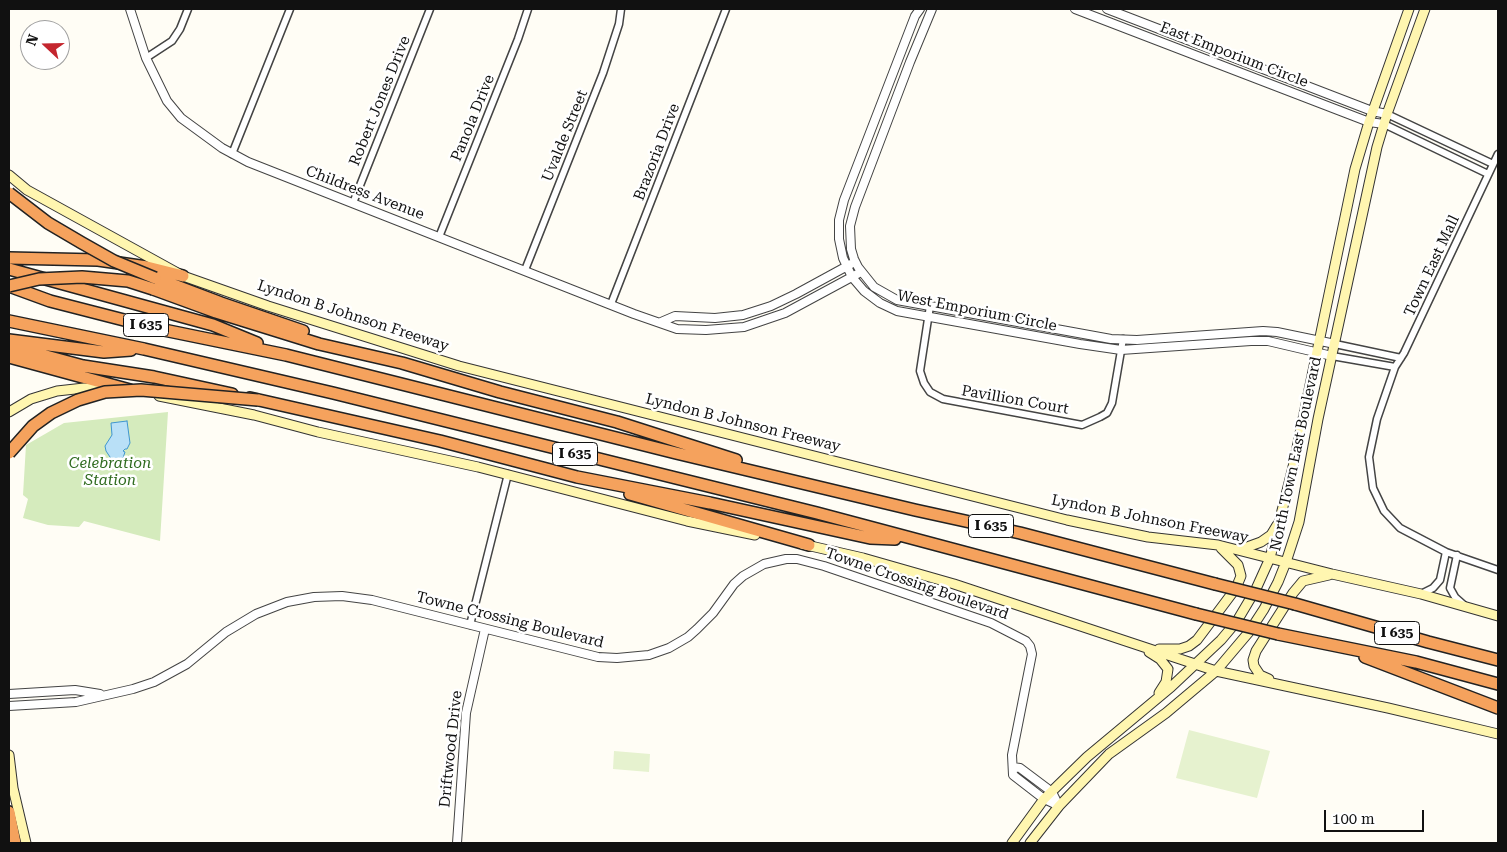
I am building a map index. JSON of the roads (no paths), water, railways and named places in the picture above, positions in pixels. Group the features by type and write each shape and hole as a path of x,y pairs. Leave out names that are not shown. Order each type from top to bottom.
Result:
{"highway":[{"path":"9,193 48,223 82,243 154,283 216,312 319,344 402,362 500,392 635,428 736,460 767,474"},
{"path":"9,258 98,260 147,267 183,276"},
{"path":"9,269 213,325 286,355"},
{"path":"9,286 39,279 82,277 154,283"},
{"name":"I 635","path":"9,286 50,301 159,329 286,355 676,453 1020,533 1295,604 1498,660"},
{"name":"I 635","path":"9,321 144,349 351,398 918,540 1196,614 1278,634 1416,662 1498,684"},
{"path":"9,340 104,352 144,349"},
{"path":"9,346 83,366 154,377 440,441 596,481 710,502 870,538 918,540"},
{"path":"9,357 144,394"},
{"path":"9,453 34,426 51,413 78,400 105,392 141,390 258,400"},
{"path":"596,481 637,496 809,545"},
{"path":"1335,646 1498,708"},
{"path":"1453,648 1498,652"},
{"path":"9,812 15,843"}],"main road":[{"name":"North Town East Boulevard","path":"1012,843 1044,799 1090,754 1154,701 1221,640 1237,621 1256,589 1270,558 1281,519 1355,169 1372,111 1409,9"},
{"name":"North Town East Boulevard","path":"1030,843 1059,806 1109,754 1166,713 1216,671 1249,632 1264,609 1286,562 1299,522 1334,344 1377,147 1425,9"},
{"name":"Lyndon B Johnson Freeway","path":"9,175 28,190 183,276 268,306 477,371 1067,520 1148,537 1218,545 1421,594 1498,616"},
{"path":"9,412 19,405 43,395 70,389 100,389 144,394 254,415 318,432 508,474 687,521 809,545 954,584 1216,671 1498,734"},
{"path":"1237,550 1253,546 1271,535 1281,519"},
{"path":"1151,649 1180,649 1189,646 1197,640 1236,588 1241,576 1238,564 1218,545"},
{"path":"1285,686 1260,676 1253,660 1256,651 1293,592 1303,581 1332,574"},
{"path":"1141,646 1160,659 1168,669 1166,682 1154,701"},
{"path":"9,755 26,843"}],"street":[{"name":"Childress Avenue","path":"130,9 146,58 167,101 181,118 232,154 248,162 634,314 677,329 706,330 744,327 777,316 861,272"},
{"path":"146,58 172,41 180,29 188,9"},
{"path":"232,154 290,9"},
{"name":"Robert Jones Drive","path":"353,203 430,9"},
{"name":"Panola Drive","path":"439,237 518,39 528,9"},
{"name":"Uvalde Street","path":"525,270 603,73 619,24 621,9"},
{"name":"Brazoria Drive","path":"610,304 726,9"},
{"name":"West Emporium Circle","path":"920,9 915,16 844,200 839,220 839,239 846,266 852,277 864,291 880,303 897,311 1024,335 1121,350 1268,341 1332,356"},
{"name":"West Emporium Circle","path":"932,9 880,140 850,226 851,249 855,261 861,272 874,287 885,295 897,300 1111,339 1137,340 1270,331 1334,344"},
{"name":"East Emporium Circle","path":"1075,9 1369,122 1384,124"},
{"name":"East Emporium Circle","path":"1107,9 1372,111 1387,114"},
{"path":"1164,43 1168,32"},
{"path":"899,58 910,62"},
{"path":"1242,74 1247,63"},
{"path":"1387,114 1493,164"},
{"path":"1384,124 1488,174"},
{"path":"869,135 880,140"},
{"name":"Town East Mall","path":"1498,154 1386,388 1371,444 1370,459 1373,488 1384,511 1400,528 1446,552 1498,570"},
{"name":"Childress Avenue","path":"661,322 675,316 715,318 744,315 773,305 796,294 855,261"},
{"path":"773,305 777,316"},
{"name":"Pavillion Court","path":"930,306 920,371 924,383 930,392 943,399 1082,425 1107,413 1112,403 1123,339"},
{"path":"1024,335 1026,323"},
{"path":"1205,334 1206,344"},
{"path":"1334,344 1400,358"},
{"path":"1332,356 1395,367"},
{"path":"470,625 508,474"},
{"path":"1421,594 1433,588 1440,580 1446,552"},
{"path":"1457,555 1450,588 1455,597 1465,606"},
{"name":"Towne Crossing Boulevard","path":"9,706 76,702 133,689 166,676 187,664 241,622 273,606 303,598 327,596 356,597 598,656 627,658 649,655 669,648 688,637 713,613 734,584 754,569 764,564 786,559 806,560 991,623 1026,641 1030,646 1032,654 1012,754 1013,768"},
{"name":"Driftwood Drive","path":"457,843 466,713 485,629"},
{"name":"Towne Crossing Boulevard","path":"9,694 75,690 105,695"},
{"path":"1013,768 1020,768 1052,792 1059,806 1044,799 1013,775 1013,768"}],"water":[{"path":"127,421 130,443 127,449 123,451 125,452 123,458 112,460 105,446 112,435 111,423"}],"park label":[{"name":"Celebration Station","path":"110,472"}]}
